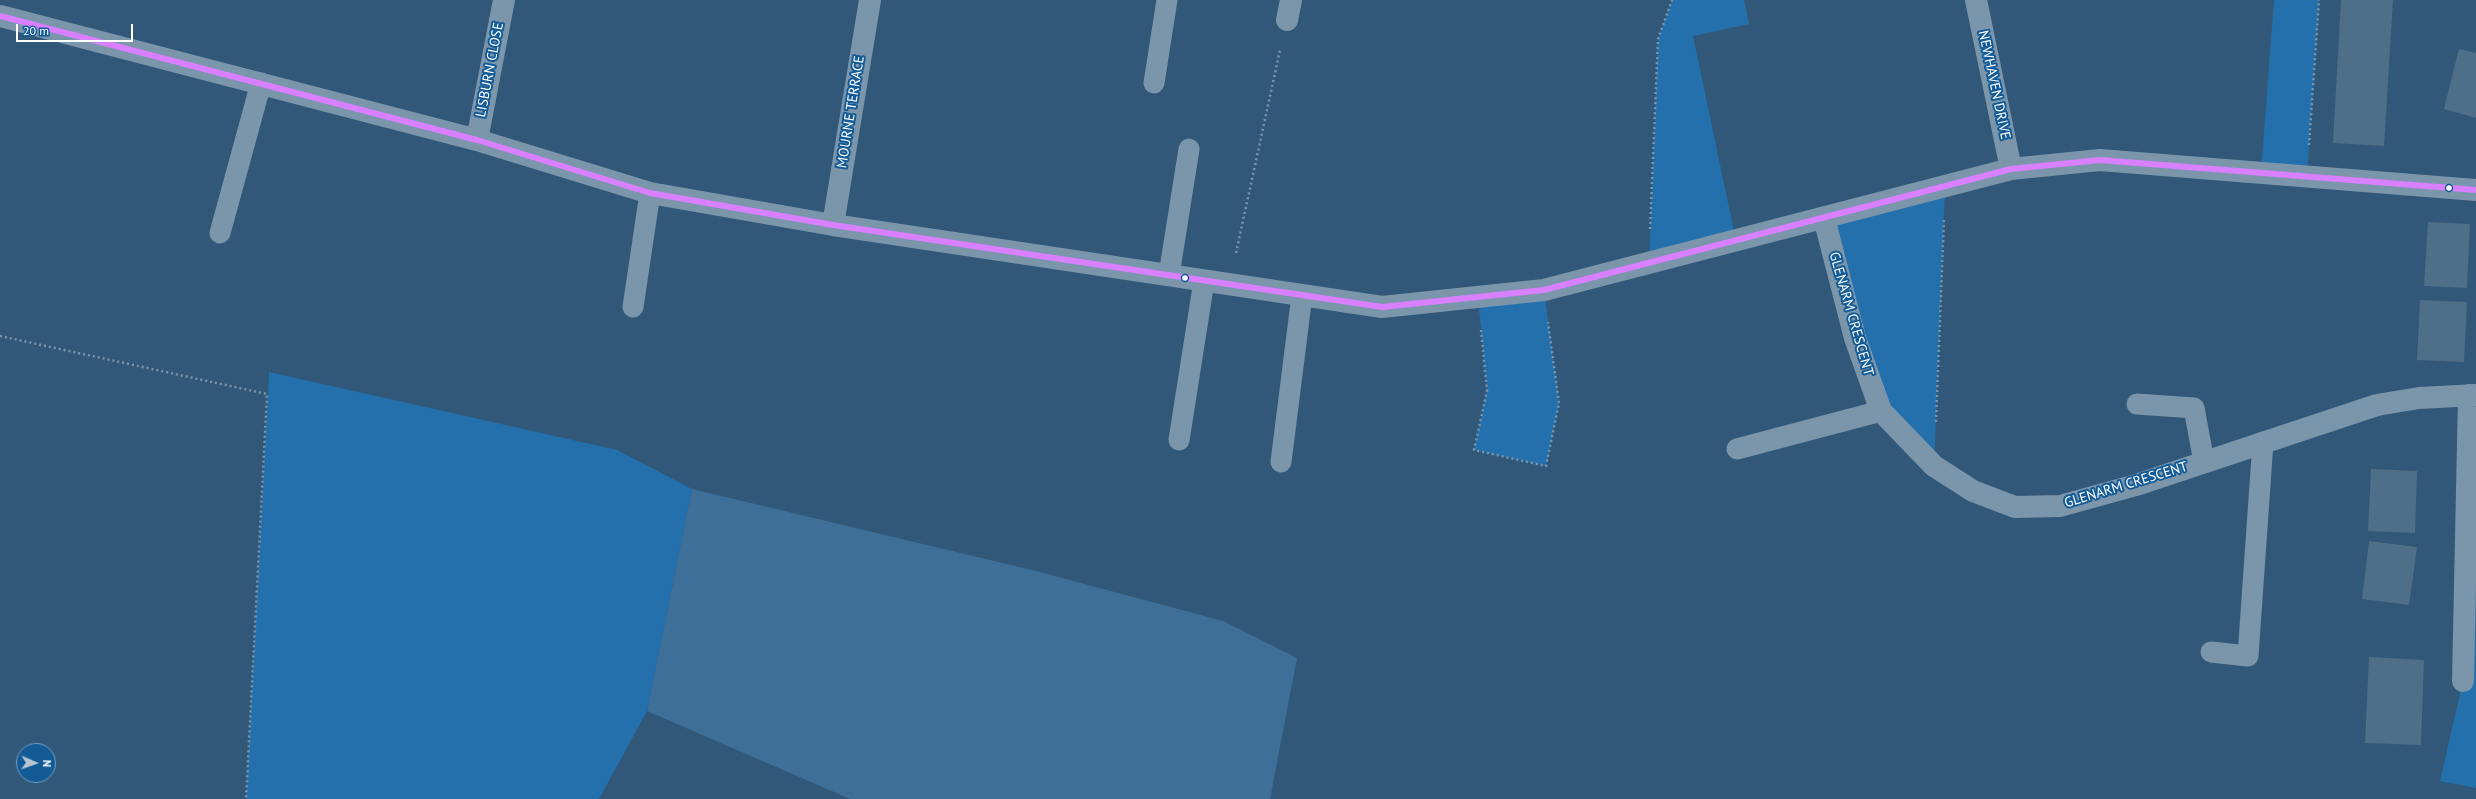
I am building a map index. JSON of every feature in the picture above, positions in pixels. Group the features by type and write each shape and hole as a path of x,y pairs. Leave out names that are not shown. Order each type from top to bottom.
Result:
{"street":[{"name":"LISBURN CLOSE","path":"477,140 504,0"},
{"name":"MOURNE TERRACE","path":"833,225 870,0"},
{"name":"NEWHAVEN DRIVE","path":"1976,0 2011,169"},
{"path":"0,16 477,140 650,193 833,225 1382,308 1544,290 2011,169 2100,160 2476,190"},
{"name":"GLENARM CRESCENT","path":"1824,218 1855,338 1881,411 1934,466 1973,491 2015,507 2060,506 2136,485 2377,405 2419,398 2473,395"},
{"path":"2463,681 2470,599 2473,395"}],"lane":[{"path":"1154,83 1167,0"},
{"path":"220,233 261,83"},
{"path":"1169,275 1189,149"},
{"path":"633,307 650,193"},
{"path":"1179,440 1204,281"},
{"path":"1281,462 1302,295"},
{"path":"2137,404 2194,408 2204,462"},
{"path":"1736,449 1881,411"},
{"path":"2211,652 2248,656 2263,442"}],"path":[{"path":"1649,264 1658,40 1672,0"},
{"path":"2307,176 2319,0"},
{"path":"1229,285 1289,10"},
{"path":"1934,466 1945,186"},
{"path":"1478,297 1487,391 1474,450 1546,466 1559,403 1544,290"},
{"path":"0,336 267,394 246,799"}],"shaded area":[{"path":"1672,0 1744,0 1749,24 1693,36 1736,241 1649,264 1658,39"},
{"path":"2274,0 2319,0 2307,176 2261,172"},
{"path":"1945,186 1934,466 1881,411 1824,218"},
{"path":"1544,290 1559,403 1546,466 1474,450 1487,391 1478,297"},
{"path":"269,372 617,450 692,489 647,711 599,799 246,799"},
{"path":"692,489 1036,571 1223,621 1297,658 1270,799 850,799 647,711"},
{"path":"2465,599 2476,599 2476,788 2440,781 2463,681"}],"building":[{"path":"2341,0 2393,0 2384,146 2333,143"},
{"path":"2459,49 2476,53 2476,118 2444,109"},
{"path":"2428,222 2470,224 2467,288 2424,286"},
{"path":"2420,300 2467,302 2464,362 2417,360"},
{"path":"2371,469 2417,471 2415,533 2368,531"},
{"path":"2369,541 2417,547 2409,605 2362,599"},
{"path":"2369,657 2424,660 2421,745 2365,743"}],"transit line":[{"path":"0,16 477,140 650,193 833,225 1382,307 1544,290 2011,169 2100,160 2476,190"}]}
